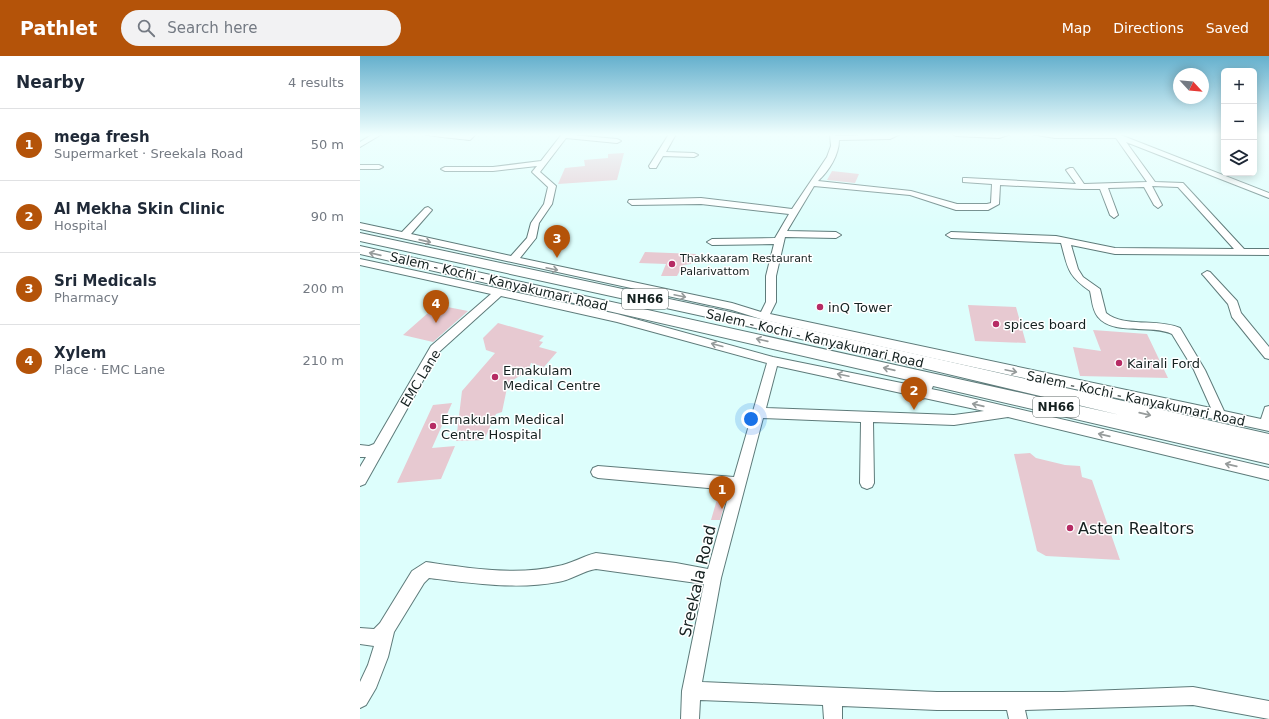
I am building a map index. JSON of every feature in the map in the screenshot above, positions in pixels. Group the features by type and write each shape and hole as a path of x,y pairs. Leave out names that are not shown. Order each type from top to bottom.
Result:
{"highway":[{"name":"Salem - Kochi - Kanyakumari Road","path":"360,237 730,317 928,372 1269,456"},
{"name":"Salem - Kochi - Kanyakumari Road","path":"360,250 516,286 928,372 1268,431"},
{"path":"516,286 530,274"}],"street":[{"path":"445,169 493,169 517,165"},
{"path":"513,260 531,238 535,223 548,204 552,186 536,172 541,165"},
{"path":"764,316 771,302 771,276 780,237 812,183 822,173 827,165"},
{"path":"1136,165 1150,184 1158,205"},
{"path":"1189,165 1269,196"},
{"path":"360,167 379,167"},
{"path":"1070,170 1082,187"},
{"path":"966,180 1082,187 1150,184 1180,185 1242,252"},
{"path":"812,183 911,193 945,205 974,208 995,204 996,182"},
{"path":"1104,186 1114,216"},
{"path":"632,202 701,200 794,212"},
{"path":"404,236 428,210"},
{"path":"360,226 732,307 764,316 928,372"},
{"path":"951,234 1065,241 1115,251 1269,252"},
{"path":"712,242 836,235"},
{"path":"1065,241 1073,270 1080,279 1095,289 1102,316 1108,320 1118,323 1172,329 1177,332 1191,354 1210,391 1220,416"},
{"path":"360,262 617,318 773,361 928,372"},
{"path":"1207,274 1233,303 1236,314 1269,355"},
{"name":"EMC Lane","path":"360,480 435,350 499,292"},
{"name":"Sreekala Road","path":"690,719 691,691 713,578 773,361"},
{"name":"Salem - Kochi - Kanyakumari Road","path":"928,372 1220,416 1268,431"},
{"name":"Salem - Kochi - Kanyakumari Road","path":"928,372 1012,413 1269,474"},
{"path":"1268,431 1269,411"},
{"path":"758,413 954,420 1012,413"},
{"path":"867,417 867,483"},
{"path":"360,451 370,452 380,447"},
{"path":"598,472 738,484"},
{"path":"360,636 377,638 386,629 418,577 426,570 474,576 531,578 560,574 585,563 596,561 676,571 713,578"},
{"path":"360,699 374,677 381,656 386,629"},
{"path":"691,691 832,698 1014,701 1193,696 1269,710"},
{"path":"832,698 833,719"},
{"path":"1014,701 1018,719"}],"building":[{"path":"621,165 617,180 558,184 565,168"},
{"path":"832,171 859,174 855,183 827,180"},
{"name":"Thakkaaram Restaurant Palarivattom","path":"645,252 696,254 691,264 683,265 677,276 661,276 666,264 639,263"},
{"path":"437,305 468,311 433,342 403,335"},
{"name":"spices board","path":"968,305 1016,307 1026,343 975,341"},
{"name":"Ernakulam Medical Centre","path":"498,323 544,336 539,341 543,342 539,347 557,352 544,367 531,363 528,371 508,383 502,412 496,414 484,440 456,441 462,391 495,353 486,350 483,338"},
{"name":"Kairali Ford","path":"1093,330 1147,334 1168,378 1080,376 1073,347 1101,351"},
{"name":"Ernakulam Medical Centre Hospital","path":"452,403 432,448 455,446 441,479 397,483 433,405"},
{"name":"Asten Realtors","path":"1030,453 1036,458 1065,465 1080,466 1082,477 1092,480 1120,560 1046,556 1037,551 1014,454"},
{"path":"718,496 727,497 720,520 711,520"}],"place":[{"name":"Sri Medicals","path":"557,258"},
{"name":"Thakkaaram Restaurant Palarivattom","path":"672,264"},
{"name":"inQ Tower","path":"820,307"},
{"name":"Xylem","path":"436,323"},
{"name":"spices board","path":"996,324"},
{"name":"Kairali Ford","path":"1119,363"},
{"name":"Ernakulam Medical Centre","path":"495,377"},
{"name":"Al Mekha Skin Clinic","path":"914,410"},
{"name":"Ernakulam Medical Centre Hospital","path":"433,426"},
{"name":"mega fresh","path":"722,509"},
{"name":"Asten Realtors","path":"1070,528"}]}
